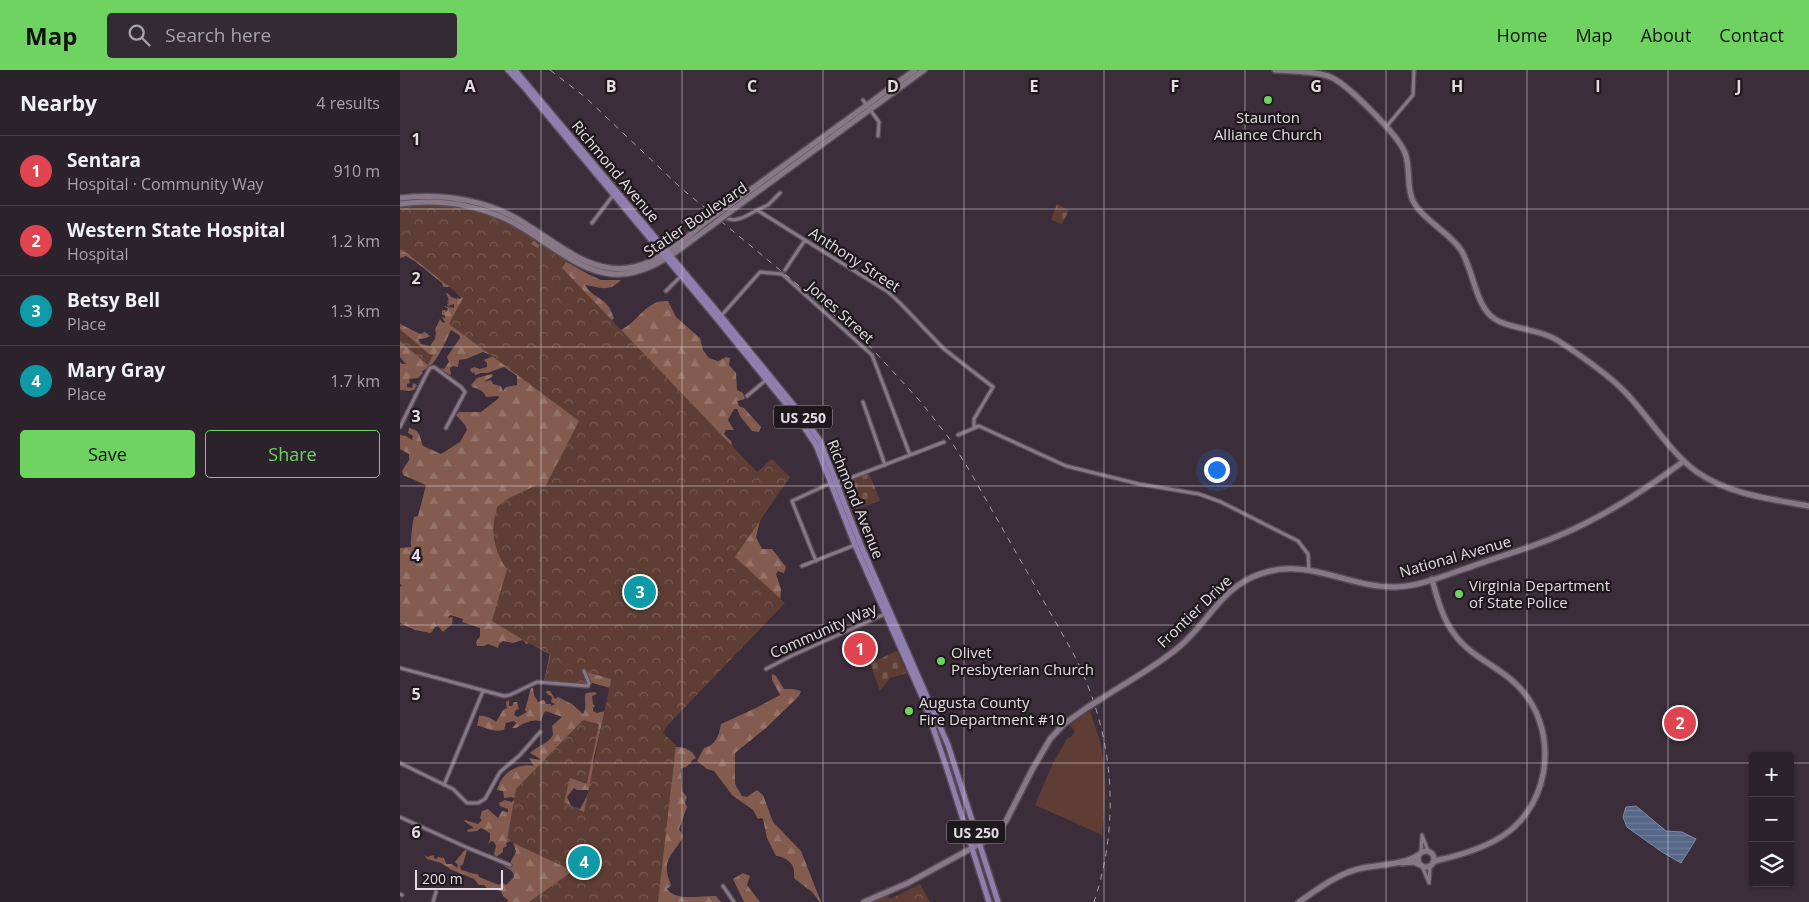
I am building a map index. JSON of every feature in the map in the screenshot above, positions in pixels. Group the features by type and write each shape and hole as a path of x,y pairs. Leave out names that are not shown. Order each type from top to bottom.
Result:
{"main road":[{"name":"Richmond Avenue","path":"508,70 719,318 768,378 811,437 834,483 888,613 948,745 998,902"},
{"name":"Richmond Avenue","path":"515,70 615,194"},
{"name":"Statler Boulevard","path":"868,108 915,70"},
{"name":"Statler Boulevard","path":"400,204 441,202 467,206 490,213 523,228 583,266 599,272 617,274 635,272 666,255 868,108 924,70"},
{"path":"1275,70 1317,74 1334,78 1348,89 1400,142 1406,153 1411,194 1414,203 1461,250 1482,305 1494,319 1550,336 1600,371 1627,393 1684,461 1700,474 1733,490 1809,506"},
{"name":"Statler Boulevard","path":"400,198 447,197 490,207 520,220 584,261 602,267 619,269 633,267 666,255"},
{"name":"National Avenue","path":"1309,570 1360,584 1379,586 1406,586 1432,579 1535,546 1576,528 1620,506 1684,461"},
{"name":"Frontier Drive","path":"864,902 908,883 994,836 1002,827 1052,736 1064,724 1088,707 1178,648 1198,629 1223,597 1240,584 1253,576 1273,570 1292,568 1309,570"},
{"path":"1299,902 1330,881 1347,873 1400,862 1414,862 1421,865 1431,864 1491,843 1510,831 1526,813 1540,788 1545,763 1544,740 1541,724 1535,709 1525,693 1503,672 1466,647 1452,632 1446,622 1432,579"},
{"name":"Richmond Avenue","path":"888,613 932,724 989,902"},
{"path":"1430,852 1431,864"},
{"path":"1400,862 1420,853 1456,854"},
{"path":"1420,853 1417,860 1421,865"}],"street":[{"path":"1386,127 1413,95 1414,70"},
{"path":"863,100 880,126 878,136"},
{"path":"716,210 725,218 732,220 768,205 780,193"},
{"path":"592,224 615,194"},
{"name":"Anthony Street","path":"757,210 893,296 944,349 994,387 974,419 974,428"},
{"path":"785,270 805,240"},
{"name":"Jones Street","path":"719,318 760,272 782,274 832,317 873,356 910,456"},
{"path":"666,292 683,275"},
{"path":"400,426 430,368 434,367 462,387 465,392 446,428"},
{"path":"746,396 768,378"},
{"path":"863,402 885,465"},
{"path":"958,435 979,426 1066,466 1139,484 1218,500 1298,541 1308,554 1309,570"},
{"path":"816,561 792,500 944,442"},
{"path":"802,566 858,544"},
{"name":"Community Way","path":"766,669 784,659 888,613"},
{"path":"400,668 483,691 507,695 537,682 587,686 589,683 584,671"},
{"path":"444,785 483,691"},
{"path":"400,763 455,790 467,803 475,804 481,802 487,796 500,772 520,755 540,732"},
{"path":"400,817 510,865"},
{"path":"1420,853 1422,835 1430,852"},
{"path":"1421,865 1429,883 1431,864"},
{"path":"723,886 734,902"},
{"path":"433,902 436,892"}],"green space":[{"path":"1057,204 1069,210 1062,224 1051,220"},
{"path":"420,205 465,209 492,217 532,236 534,240 531,244 538,248 540,244 544,244 568,259 562,268 757,472 772,459 790,477 735,557 785,603 667,726 663,733 676,745 658,902 529,902 570,873 571,870 507,840 516,789 583,720 599,724 587,784 570,778 564,802 584,812 611,679 583,671 586,684 544,681 551,654 492,621 507,569 494,541 493,529 497,507 507,499 537,485 545,487 579,421 449,324 463,298 400,249 400,207"},
{"path":"400,208 530,238 552,254 601,280 621,280 608,288 585,285 610,308 614,318 606,326 613,334 628,325 651,305 668,301 676,317 700,338 703,350 709,358 718,361 726,357 730,358 729,365 736,373 737,390 743,393 745,399 737,401 739,406 744,408 761,427 759,432 752,431 737,409 734,409 728,420 734,430 726,430 724,434 731,441 733,449 755,474 790,477 761,516 756,537 762,549 772,549 786,567 784,573 778,571 776,574 781,589 780,604 659,728 674,747 681,747 692,752 696,758 686,767 682,768 681,771 682,791 687,797 685,802 687,807 679,829 683,836 668,861 667,873 671,886 667,889 671,893 683,897 716,896 721,902 507,902 508,900 501,891 479,885 474,879 441,863 427,859 424,855 427,857 434,855 436,859 439,857 444,858 446,864 452,864 457,868 458,865 455,862 467,850 463,864 460,866 461,870 478,874 479,877 499,885 502,882 506,885 514,877 511,871 502,864 511,865 516,852 513,842 506,843 507,846 503,848 503,852 496,857 494,854 496,846 494,842 491,841 488,844 490,833 481,828 477,831 468,832 467,830 474,828 464,821 478,824 482,820 480,818 482,811 488,809 498,818 502,811 508,812 508,809 500,806 499,803 505,800 512,802 515,799 512,797 504,798 503,791 497,790 502,778 516,768 528,765 534,766 529,758 542,760 530,753 551,738 553,735 552,726 562,717 546,711 541,721 531,721 512,728 517,723 513,721 506,723 504,730 498,731 477,726 479,716 488,717 496,722 503,710 507,708 506,702 509,700 509,706 517,702 519,709 516,710 514,715 518,717 527,712 525,710 531,688 533,688 538,702 544,700 546,704 551,704 551,706 555,704 551,702 552,697 546,693 550,691 555,699 558,697 572,704 583,714 586,693 595,692 597,694 592,696 595,706 593,711 597,713 605,711 594,757 593,764 595,766 614,689 589,682 586,684 544,681 550,654 529,643 526,644 523,640 513,643 503,641 499,644 498,648 488,644 477,646 476,642 480,636 480,628 462,622 463,619 450,615 448,618 453,617 452,624 443,632 438,626 435,627 431,633 415,630 400,623 400,587 402,585 400,584 400,548 411,547 414,517 418,516 426,485 403,475 402,471 409,460 409,454 400,449 400,435 412,440 413,436 408,433 409,428 413,429 419,434 423,446 441,454 460,442 467,430 456,415 459,412 481,412 499,398 498,396 486,397 481,390 472,387 471,385 477,378 492,374 493,376 484,382 491,380 493,384 501,386 503,391 506,387 517,385 517,376 504,367 487,373 475,375 474,372 472,373 470,369 474,367 480,369 487,367 487,363 484,360 493,356 483,352 459,360 458,367 453,366 450,368 451,375 442,371 441,368 444,369 449,362 447,357 460,338 459,335 451,330 440,354 432,365 422,371 423,373 418,378 409,379 410,383 407,384 407,387 412,388 413,383 417,385 414,390 400,390 400,362 406,364 400,357 400,324 420,334 425,332 430,336 418,339 421,344 430,346 435,339 435,330 440,319 443,323 445,322 442,317 445,318 445,315 442,315 442,310 446,310 445,312 448,310 443,306 454,308 454,304 448,306 447,304 449,303 447,301 449,300 446,293 457,299 458,297 459,299 462,298 451,287 443,287 442,283 416,262 406,256 400,258","holes":["574,788 577,790 588,790 589,792 580,809 571,806 567,797"]},
{"path":"400,329 429,354 433,355 428,365 400,341"},
{"path":"869,473 880,501 850,511 840,484"},
{"path":"897,651 907,673 890,678 880,691 870,663"},
{"path":"772,674 776,676 784,689 801,691 799,696 766,728 735,753 735,784 742,796 747,797 757,790 763,795 773,822 801,851 821,902 812,892 795,879 794,868 790,863 784,858 776,856 767,838 763,819 758,819 753,810 732,795 714,771 707,769 697,761 704,748 711,745 716,739 721,724 780,695 772,680"},
{"path":"1090,711 1100,741 1104,764 1105,800 1102,835 1035,805 1052,765 1068,737 1070,738 1075,732 1070,725"},
{"path":"743,873 750,876 747,885 760,902 744,902 733,879"},
{"path":"920,884 930,902 871,902 888,896 890,899"}],"water":[{"path":"1636,806 1666,831 1682,832 1696,839 1681,863 1627,827 1623,817 1626,807"}],"railway":[{"path":"550,70 585,97 681,188 863,339 920,401 949,438 1072,651 1097,711 1109,774 1110,806 1103,870 1094,902"}],"place":[{"name":"Staunton Alliance Church","path":"1268,100"},
{"name":"Betsy Bell","path":"640,592"},
{"name":"Virginia Department of State Police","path":"1459,594"},
{"name":"Sentara","path":"860,649"},
{"name":"Olivet Presbyterian Church","path":"941,661"},
{"name":"Augusta County Fire Department #10","path":"909,711"},
{"name":"Western State Hospital","path":"1680,723"},
{"name":"Mary Gray","path":"584,862"}]}
